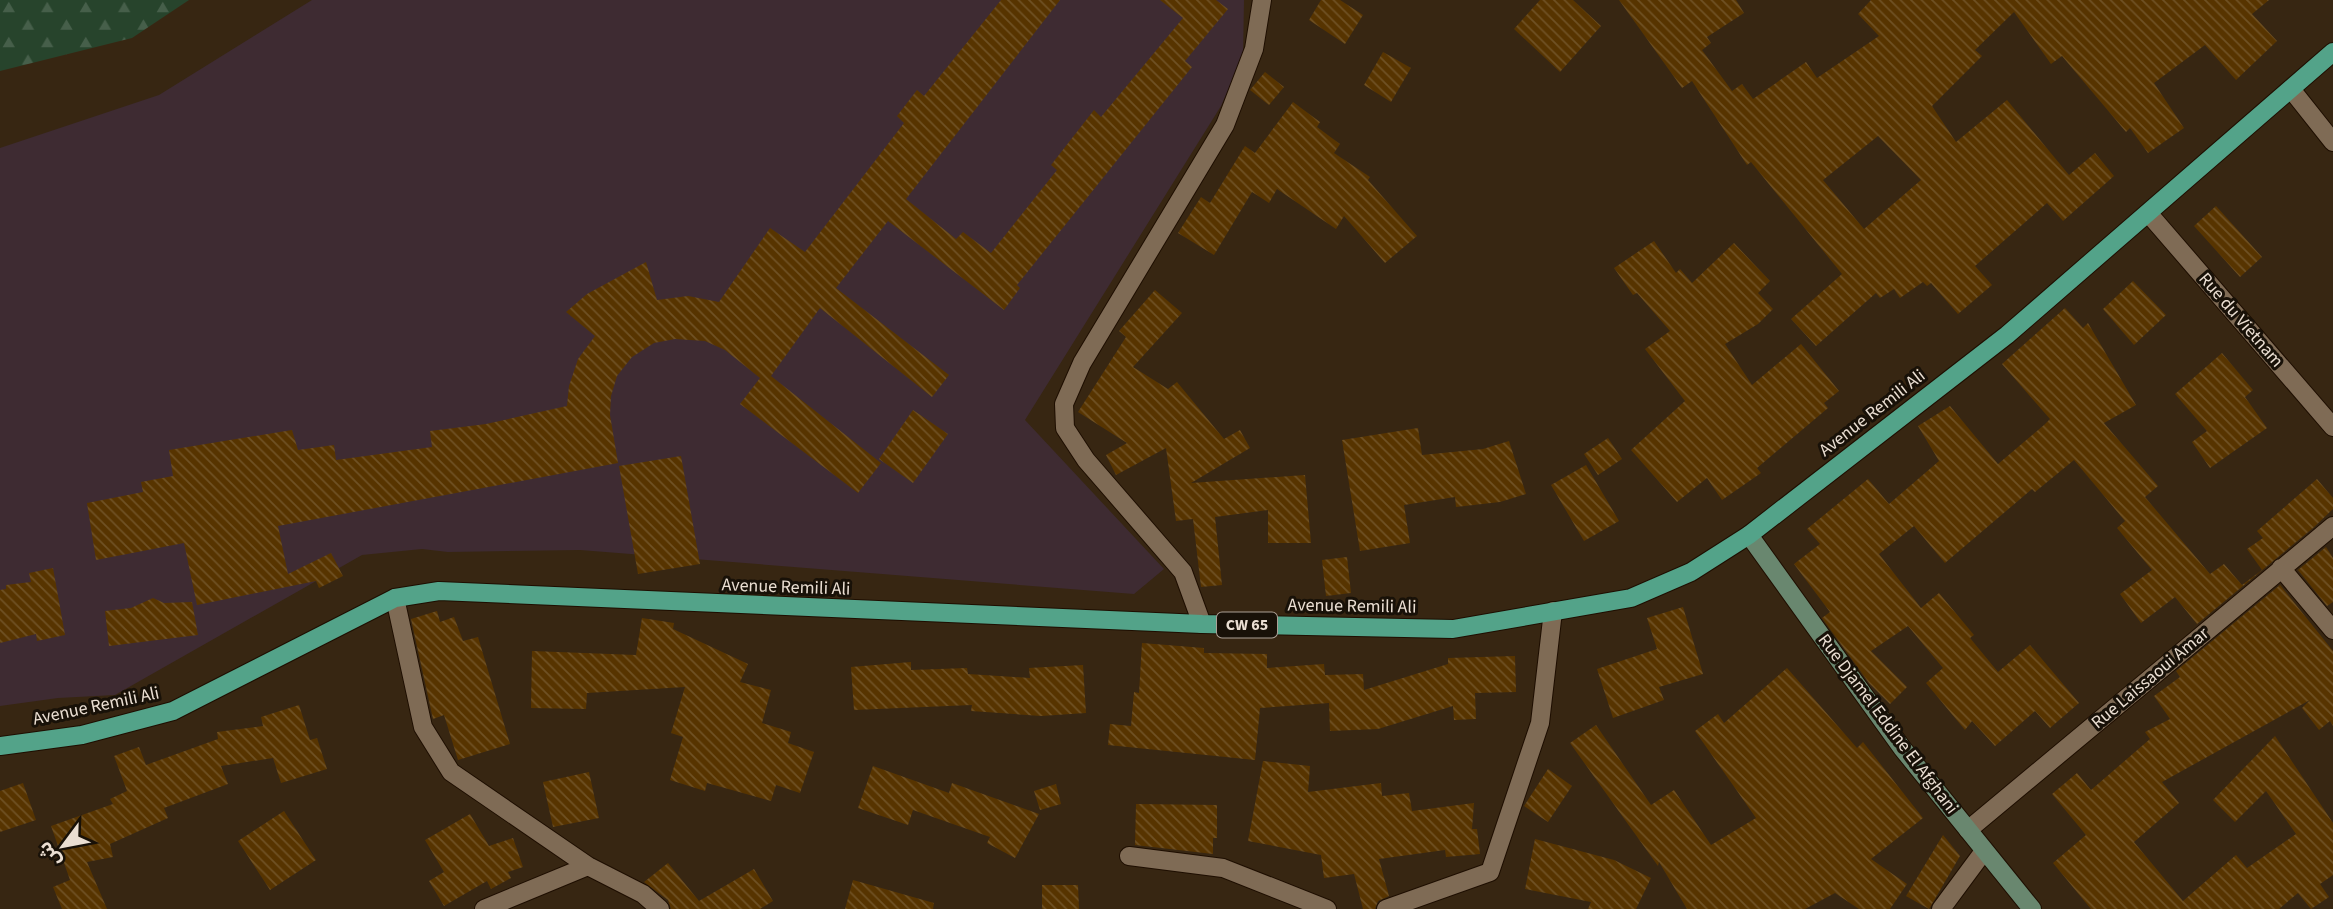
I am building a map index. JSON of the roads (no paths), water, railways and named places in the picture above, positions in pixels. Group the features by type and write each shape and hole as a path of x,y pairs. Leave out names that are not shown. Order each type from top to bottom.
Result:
{"main road":[{"name":"Avenue Remili Ali","path":"0,746 82,735 173,711 395,598 439,591 1202,624 1453,629 1631,598 1691,572 1749,535 2007,335 2333,52"},
{"name":"Rue Djamel Eddine El Afghani","path":"1749,535 1902,748 2032,909"}],"street":[{"path":"1202,624 1183,572 1086,460 1065,428 1064,404 1082,362 1225,125 1254,49 1262,0"},
{"path":"2291,89 2333,142"},
{"name":"Rue du Vietnam","path":"2149,214 2333,426"},
{"name":"Rue Laissaoui Amar","path":"1968,830 2333,526"},
{"path":"2281,568 2333,629"},
{"path":"395,598 423,727 451,772 588,866 643,894 660,909"},
{"path":"1386,909 1490,872 1541,723 1553,611"},
{"path":"1941,909 1984,851"},
{"path":"1129,856 1223,868 1327,909"},
{"path":"484,909 588,866"}]}
